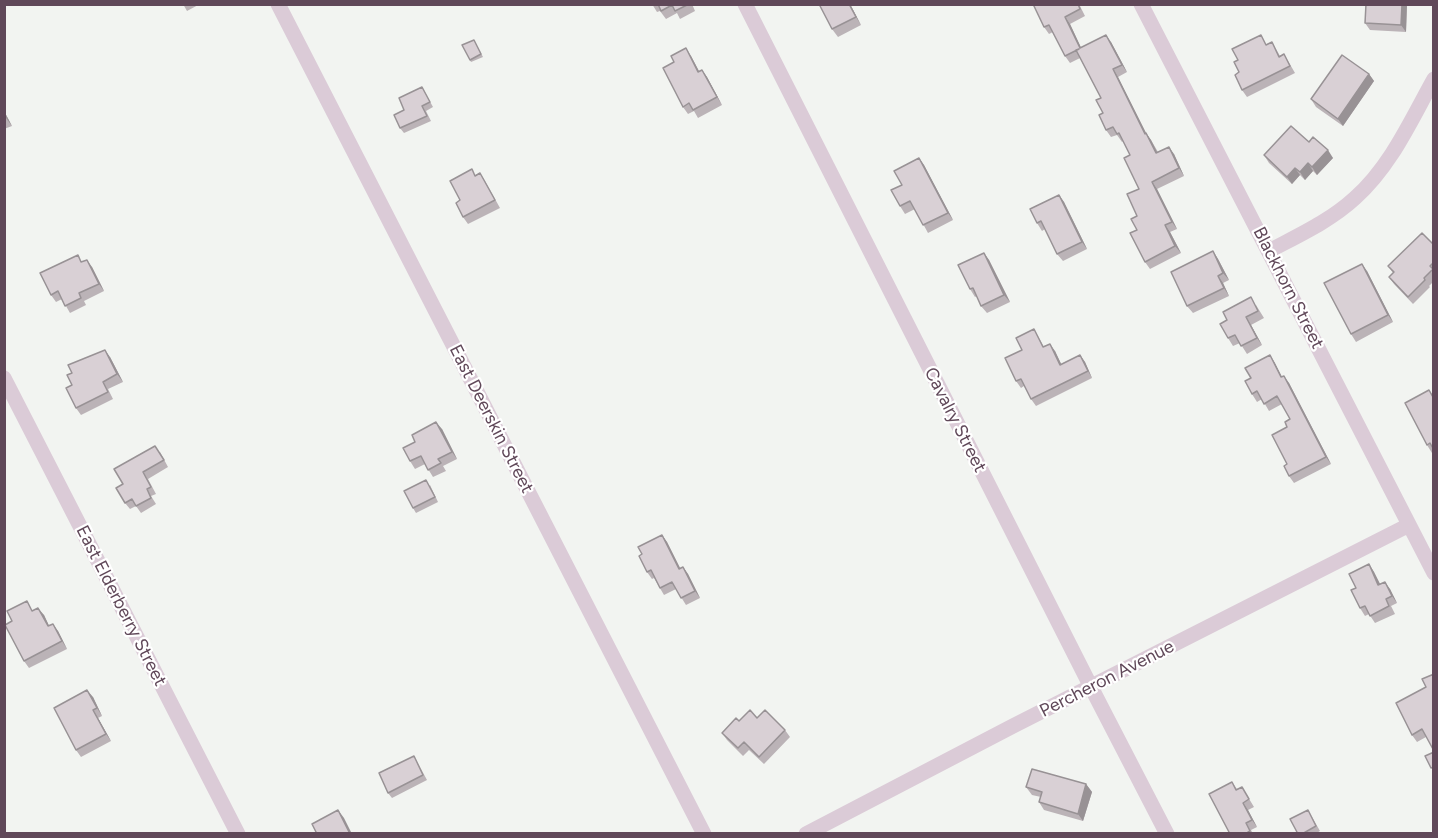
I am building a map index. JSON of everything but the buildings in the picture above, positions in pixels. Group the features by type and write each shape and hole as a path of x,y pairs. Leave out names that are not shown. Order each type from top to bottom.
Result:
{"street":[{"name":"East Deerskin Street","path":"278,4 704,834"},
{"name":"Cavalry Street","path":"745,4 1167,834"},
{"name":"Blackhorn Street","path":"1141,4 1434,573"},
{"path":"1269,251 1320,224 1355,198 1376,176 1392,154 1434,79"},
{"name":"East Elderberry Street","path":"4,378 238,834"},
{"name":"Percheron Avenue","path":"806,834 1409,525"}]}
